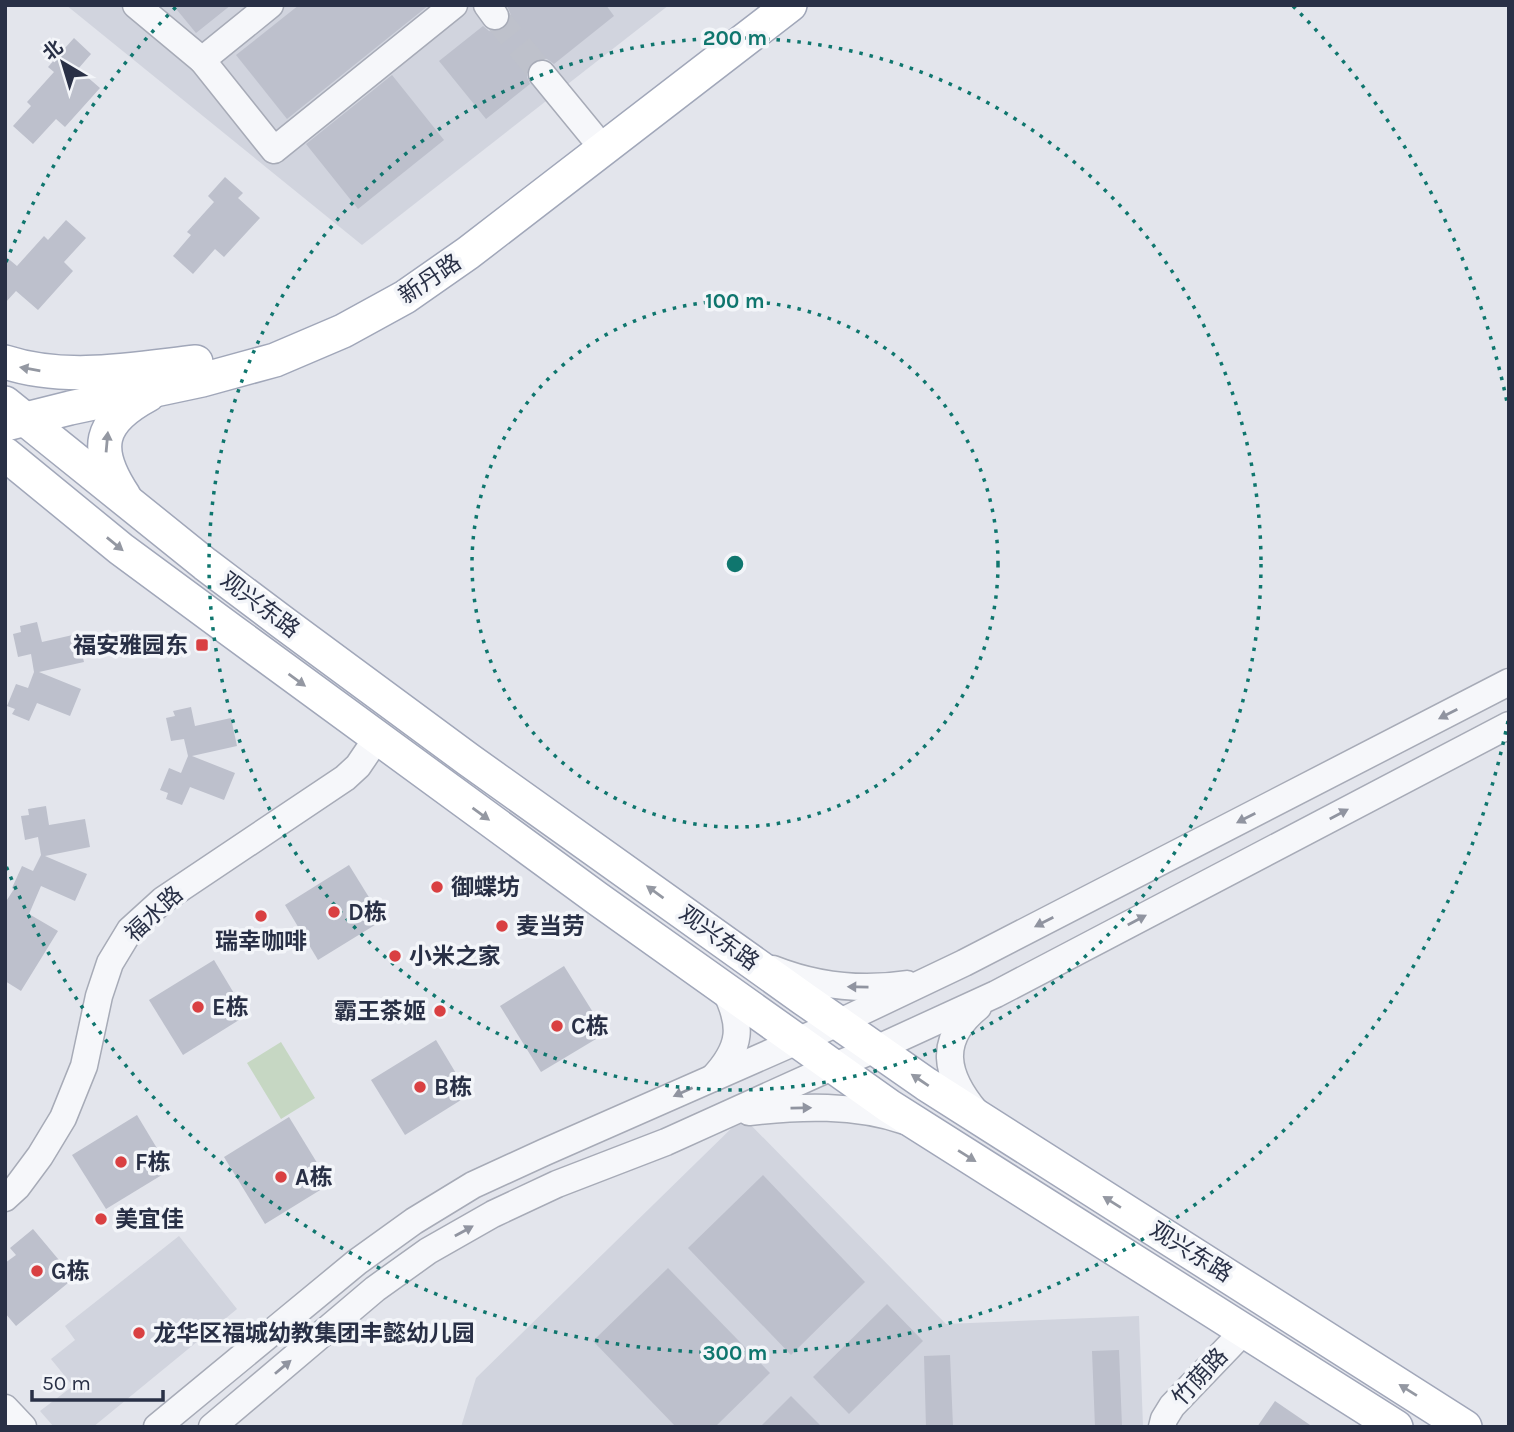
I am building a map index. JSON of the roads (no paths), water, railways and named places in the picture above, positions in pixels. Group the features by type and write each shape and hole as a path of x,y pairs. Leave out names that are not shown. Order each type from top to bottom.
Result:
{"main road":[{"name":"新丹路","path":"10,412 53,393 196,362 269,340 330,315 390,285 445,247 762,5"},
{"name":"新丹路","path":"10,412 157,390 202,380 275,360 343,331 405,296 468,253 790,5"},
{"path":"5,362 39,370 78,372 196,362"},
{"path":"129,504 109,467 105,436 115,419 133,404 157,390"},
{"name":"观兴东路","path":"10,412 294,631 469,760 838,1023 926,1084 1465,1427"},
{"name":"观兴东路","path":"5,454 121,548 377,738 889,1106 1396,1427"},
{"path":"5,482 75,511"}],"street":[{"path":"136,5 202,60 274,150 454,5"},
{"path":"202,60 270,5"},
{"path":"542,74 592,135"},
{"path":"157,1427 356,1262 414,1221 474,1185 926,981 1509,682"},
{"path":"212,1427 375,1289 428,1251 493,1214 557,1184 666,1142 996,994 1509,725"},
{"name":"福水路","path":"5,1198 40,1156 63,1118 84,1066 99,996 110,963 130,930 163,900 345,778 358,766 377,738"},
{"path":"750,961 787,975 829,985 878,987 926,981"},
{"path":"712,1079 729,1060 737,1036 737,1024 724,988"},
{"path":"984,1121 955,1082 948,1054 962,1021 996,994"},
{"path":"710,1122 750,1112 828,1108 881,1114 924,1128"},
{"name":"竹荫路","path":"1162,1427 1172,1406 1244,1331"},
{"path":"5,1408 23,1427"}],"tunnel":[{"path":"495,16 542,74"}],"place":[{"name":"福安雅园东","path":"202,645"},
{"name":"御蝶坊","path":"437,887"},
{"name":"D栋","path":"334,912"},
{"name":"瑞幸咖啡","path":"261,916"},
{"name":"麦当劳","path":"502,926"},
{"name":"小米之家","path":"395,956"},
{"name":"E栋","path":"198,1007"},
{"name":"霸王茶姬","path":"440,1011"},
{"name":"C栋","path":"557,1026"},
{"name":"B栋","path":"420,1087"},
{"name":"F栋","path":"121,1162"},
{"name":"A栋","path":"281,1177"},
{"name":"美宜佳","path":"101,1219"},
{"name":"G栋","path":"37,1271"},
{"name":"龙华区福城幼教集团丰懿幼儿园","path":"139,1333"}]}
